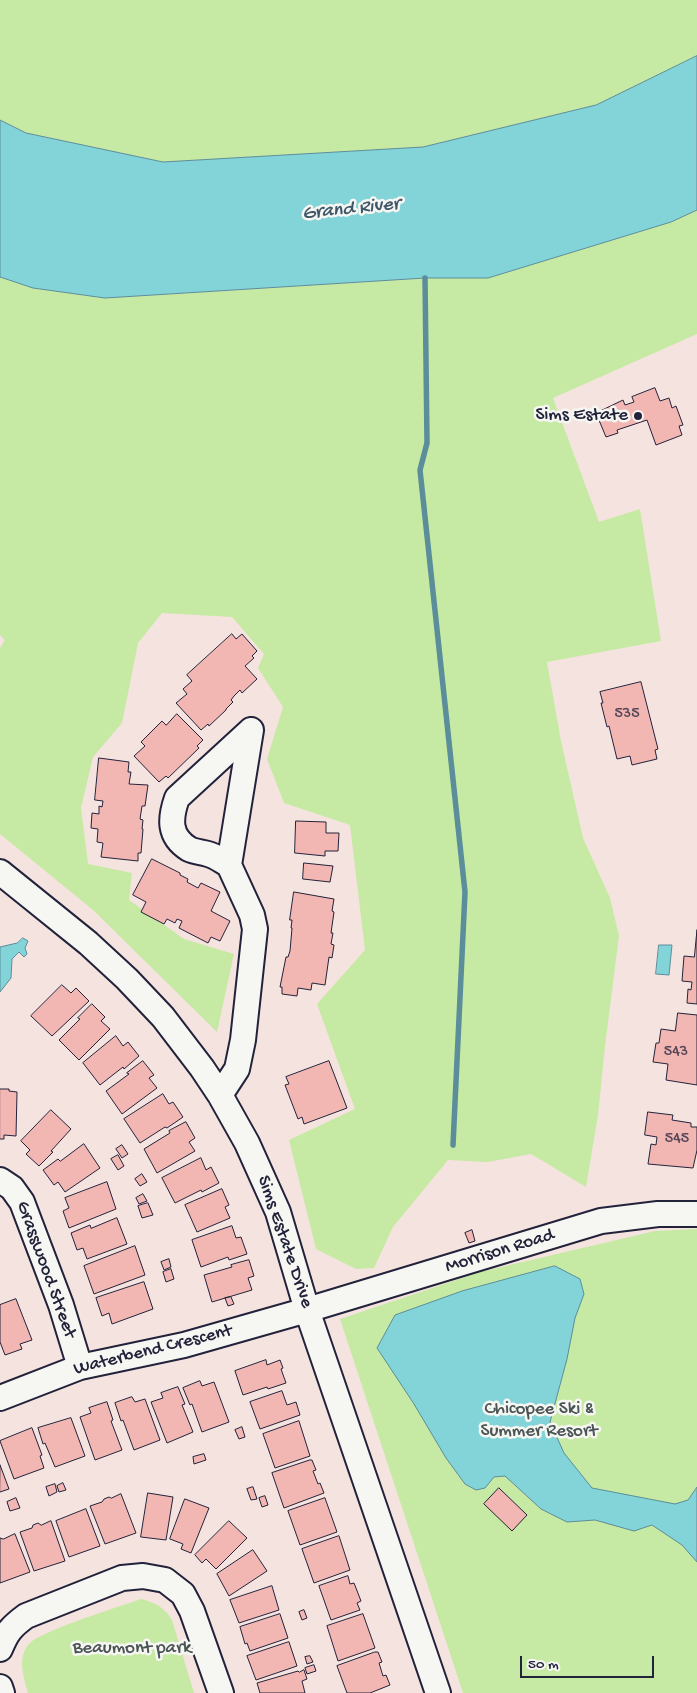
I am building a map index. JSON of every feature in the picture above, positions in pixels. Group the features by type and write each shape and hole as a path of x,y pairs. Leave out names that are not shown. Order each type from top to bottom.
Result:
{"street":[{"path":"220,1095 237,1069 243,1040 255,929 252,915 229,865 251,730 178,798 172,813 172,829 180,841 190,850 209,854 229,865"},
{"name":"Sims Estate Drive","path":"0,872 88,943 127,979 173,1030 220,1095 247,1143 278,1212 308,1310 438,1693"},
{"name":"Grasswood Street","path":"0,1180 12,1188 22,1202 61,1305 80,1368"},
{"name":"Morrison Road","path":"308,1310 602,1221 658,1214 697,1214"},
{"name":"Waterbend Crescent","path":"0,1398 80,1368 184,1345 308,1310"},
{"path":"0,1649 6,1634 26,1616 122,1578 143,1576 165,1580 183,1594 192,1611 221,1693"},
{"path":"0,1687 2,1693"}],"green space":[{"path":"0,0 697,0 697,56 596,105 423,147 163,162 26,133 0,120"},
{"path":"697,210 697,334 553,398 599,522 640,509 661,641 547,662 561,741 583,838 610,898 619,936 598,1115 586,1187 531,1154 488,1162 448,1160 393,1227 374,1268 356,1269 316,1249 289,1140 355,1109 317,1004 365,950 350,825 284,803 267,759 283,707 258,668 264,654 232,617 162,613 138,643 122,723 93,757 81,808 88,864 132,873 129,900 184,939 234,954 217,1032 93,910 0,834 0,648 5,640 0,635 0,277 33,288 105,298 425,278 488,278 671,222"},
{"name":"Chicopee Ski & Summer Resort","path":"697,1229 697,1693 463,1693 340,1319 480,1272 655,1231"},
{"name":"Beaumont park","path":"141,1599 159,1606 172,1620 194,1693 28,1693 22,1662 25,1650 35,1639 63,1626"}],"water":[{"name":"Grand River","path":"697,56 697,210 671,222 488,278 425,278 105,298 33,288 0,277 0,120 26,133 163,162 423,147 596,105"},
{"path":"23,938 28,941 25,948 27,954 24,957 19,952 12,959 11,978 0,992 0,947 17,943"},
{"path":"659,945 672,945 669,975 656,974"},
{"path":"555,1266 580,1279 584,1294 575,1318 567,1359 550,1422 564,1453 592,1488 675,1504 688,1500 697,1487 697,1562 682,1545 652,1525 634,1531 595,1520 567,1522 541,1509 505,1476 494,1477 485,1488 476,1490 465,1484 446,1458 414,1404 377,1348 395,1315 462,1291"}],"building":[{"name":"Sims Estate","path":"655,388 660,401 669,398 672,408 676,406 683,425 679,426 682,435 656,445 647,420 617,430 618,433 606,437 596,413 623,400 625,405 634,402 632,397"},
{"path":"232,634 236,639 242,634 257,651 252,656 254,658 245,666 257,679 242,693 240,690 231,700 233,702 226,710 209,726 208,724 201,730 176,703 187,694 183,689 192,681 187,675"},
{"path":"641,682 658,749 655,750 657,759 632,765 630,756 617,759 609,726 607,727 600,692"},
{"path":"177,714 203,740 197,746 199,748 168,778 166,776 159,782 134,756 145,746 141,742 162,721 166,725"},
{"path":"99,758 129,762 128,772 131,772 129,784 148,785 145,806 142,806 140,819 143,820 143,829 141,853 138,853 138,861 101,857 103,843 97,842 98,829 91,828 92,813 99,814 99,806 102,807 103,801 95,800"},
{"path":"296,821 326,822 326,833 339,833 338,851 325,851 325,856 295,853"},
{"path":"152,859 180,873 180,875 188,879 187,882 198,888 201,883 220,892 211,911 230,921 220,941 211,937 208,943 179,928 182,921 177,919 175,923 167,919 164,924 141,912 146,902 133,895"},
{"path":"304,863 333,866 330,882 303,879"},
{"path":"294,892 334,899 331,944 334,945 332,958 329,957 325,985 312,983 311,990 298,988 297,996 282,994 282,987 280,987 286,957 288,957 290,951 292,920 290,920"},
{"path":"697,930 697,1004 687,1003 688,989 691,990 692,982 682,981 684,956 694,957"},
{"path":"62,985 71,993 76,988 89,1001 52,1036 31,1016"},
{"path":"92,1004 105,1017 101,1021 110,1029 79,1060 59,1040"},
{"path":"678,1013 697,1015 697,1085 666,1080 668,1064 653,1062 656,1043 659,1043 661,1029 675,1031"},
{"path":"116,1036 123,1046 128,1042 139,1056 100,1085 83,1063"},
{"path":"143,1061 154,1075 149,1078 157,1088 122,1114 106,1091"},
{"path":"329,1061 347,1108 304,1124 302,1117 298,1119 285,1085 289,1084 286,1077"},
{"path":"0,1089 9,1089 9,1091 17,1092 16,1136 4,1135 4,1139 0,1139"},
{"path":"163,1094 169,1104 173,1102 183,1117 140,1143 124,1119"},
{"path":"51,1110 71,1129 39,1166 26,1154 30,1150 21,1141"},
{"path":"648,1112 673,1115 672,1120 691,1123 691,1127 697,1127 697,1150 693,1168 648,1164 651,1144 656,1145 657,1137 645,1135"},
{"path":"186,1122 195,1138 189,1142 195,1151 157,1173 144,1149 170,1133 169,1131"},
{"path":"84,1144 100,1168 65,1192 58,1182 54,1185 43,1170 58,1159 60,1161"},
{"path":"122,1145 128,1154 122,1158 116,1149"},
{"path":"118,1155 124,1166 118,1170 111,1159"},
{"path":"201,1158 206,1170 211,1167 219,1183 175,1203 162,1178"},
{"path":"142,1174 147,1182 140,1186 135,1179"},
{"path":"107,1182 116,1209 69,1228 63,1211 69,1208 65,1198"},
{"path":"222,1189 229,1205 225,1207 230,1218 197,1232 185,1205"},
{"path":"143,1194 147,1201 139,1204 136,1198"},
{"path":"148,1203 153,1215 142,1218 138,1206"},
{"path":"117,1218 127,1244 87,1259 83,1248 77,1250 71,1233 90,1225 91,1228"},
{"path":"232,1226 236,1238 241,1237 247,1254 229,1260 228,1257 201,1267 192,1240"},
{"path":"472,1230 475,1241 469,1243 465,1233"},
{"path":"135,1246 145,1275 94,1294 84,1266"},
{"path":"169,1259 171,1267 164,1270 161,1262"},
{"path":"249,1260 254,1276 248,1278 252,1290 212,1302 204,1275"},
{"path":"171,1269 174,1279 166,1282 163,1272"},
{"path":"144,1282 153,1309 112,1324 109,1313 102,1316 96,1298"},
{"path":"231,1297 234,1304 228,1306 225,1298"},
{"path":"16,1299 32,1340 20,1344 22,1349 5,1355 0,1342 0,1305"},
{"path":"266,1360 267,1365 280,1360 286,1383 243,1395 235,1371"},
{"path":"200,1381 202,1386 214,1382 229,1422 202,1432 192,1404 190,1405 183,1388"},
{"path":"178,1387 185,1404 182,1405 193,1432 167,1443 151,1402 163,1398 161,1393"},
{"path":"282,1391 287,1405 296,1402 300,1415 260,1429 250,1402"},
{"path":"132,1397 135,1402 145,1399 160,1440 134,1450 115,1403"},
{"path":"107,1402 113,1420 111,1421 122,1450 95,1460 80,1417 91,1413 89,1408"},
{"path":"71,1418 85,1456 55,1467 45,1443 43,1444 38,1428"},
{"path":"299,1421 310,1456 275,1468 263,1434"},
{"path":"242,1427 245,1437 239,1439 235,1430"},
{"path":"32,1428 42,1455 40,1456 44,1468 14,1479 0,1441"},
{"path":"204,1454 206,1460 194,1464 193,1457"},
{"path":"312,1460 316,1470 313,1471 318,1484 320,1483 324,1493 284,1508 272,1473"},
{"path":"0,1465 9,1489 0,1492"},
{"path":"63,1483 66,1490 59,1492 57,1486"},
{"path":"55,1484 57,1492 49,1496 46,1487"},
{"path":"253,1487 257,1499 251,1500 247,1489"},
{"path":"499,1488 527,1515 512,1531 484,1504"},
{"path":"148,1493 173,1497 166,1540 141,1537"},
{"path":"121,1494 136,1533 105,1544 90,1506 102,1502 109,1497"},
{"path":"265,1496 268,1505 262,1507 259,1498"},
{"path":"16,1498 20,1508 10,1511 7,1502"},
{"path":"325,1498 337,1532 300,1545 288,1511"},
{"path":"185,1499 209,1508 191,1553 181,1549 183,1544 170,1539"},
{"path":"86,1509 100,1546 69,1557 56,1521"},
{"path":"51,1521 65,1561 34,1571 20,1532 32,1528 33,1525 38,1523 41,1525"},
{"path":"229,1521 247,1538 216,1569 206,1559 202,1563 195,1555"},
{"path":"15,1534 30,1572 0,1583 0,1538 3,1539"},
{"path":"339,1536 350,1570 314,1583 302,1549"},
{"path":"253,1550 267,1571 229,1596 217,1574"},
{"path":"348,1576 350,1584 354,1583 361,1601 357,1603 360,1610 331,1620 319,1586"},
{"path":"272,1586 279,1610 239,1623 230,1600"},
{"path":"304,1610 307,1618 302,1620 299,1612"},
{"path":"280,1614 288,1638 250,1651 247,1643 245,1644 240,1627"},
{"path":"363,1614 375,1648 338,1661 327,1626"},
{"path":"289,1642 297,1666 256,1680 247,1656"},
{"path":"378,1652 382,1662 379,1663 383,1676 386,1675 390,1685 370,1693 347,1693 337,1666"},
{"path":"310,1656 313,1662 307,1664 305,1657"},
{"path":"314,1665 316,1671 307,1674 305,1668"},
{"path":"304,1670 307,1679 302,1681 305,1693 260,1693 257,1683"}],"waterway":[{"path":"425,278 427,443 420,470 465,892 453,1145"}],"place":[{"name":"Sims Estate","path":"638,416"}]}
